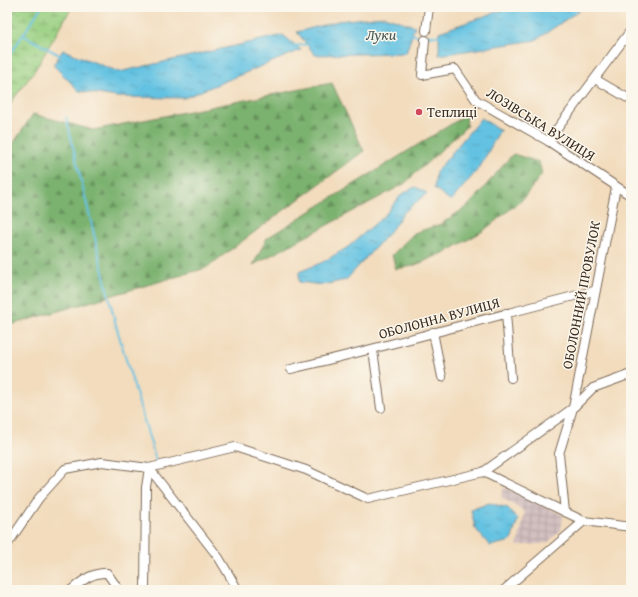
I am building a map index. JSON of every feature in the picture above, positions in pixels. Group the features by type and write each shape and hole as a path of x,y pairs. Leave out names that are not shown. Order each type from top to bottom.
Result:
{"street":[{"path":"426,31 429,7"},
{"path":"548,141 631,30"},
{"name":"ЛОЗІВСЬКА ВУЛИЦЯ","path":"425,40 422,75 455,69 476,100 548,141 631,196"},
{"path":"595,79 631,100"},
{"name":"ОБОЛОННИЙ ПРОВУЛОК","path":"565,512 559,454 573,408 594,291 616,187"},
{"name":"ОБОЛОННА ВУЛИЦЯ","path":"291,369 373,350 433,332 594,291"},
{"path":"506,313 511,378"},
{"path":"433,332 442,377"},
{"path":"373,350 381,408"},
{"path":"7,545 39,498 65,469 102,462 149,468 235,447 306,470 368,499 483,472 573,408 593,388 631,374"},
{"path":"145,590 146,487 149,468"},
{"path":"149,468 219,558 238,590"},
{"path":"483,472 584,521 631,527"},
{"path":"504,590 584,521"},
{"path":"71,590 84,579 99,572 107,573 118,590"}],"shaded area":[{"path":"504,487 563,515 561,530 547,543 517,546 525,512 501,497"}],"green space":[{"path":"13,7 72,7 35,70 7,108 7,15"},
{"path":"332,83 364,151 206,268 7,326 7,153 33,114 93,130"},
{"path":"466,115 467,126 404,184 253,265 267,238"},
{"path":"513,154 539,162 542,174 523,199 483,231 448,251 413,266 396,269 392,255 414,233 441,224 469,205"}],"water":[{"path":"511,7 584,7 536,40 439,55 439,32"},
{"name":"Луки","path":"384,16 415,26 406,53 315,55 297,32 338,21"},
{"path":"283,35 301,50 184,98 116,97 79,91 53,65 63,50 119,72"},
{"path":"481,118 500,130 480,167 451,201 434,188 436,172"},
{"path":"415,187 427,193 403,213 392,229 346,280 322,285 299,282 299,272 323,262 348,247 385,215 402,194"},
{"path":"489,503 508,508 518,519 511,541 490,546 475,528 471,510"}],"waterway":[{"path":"23,35 41,7"},
{"path":"7,58 23,35 61,56"},
{"path":"411,35 440,36"},
{"path":"294,46 309,44"},
{"path":"66,117 115,322 156,461"}],"place":[{"name":"Теплиці","path":"419,112"}]}
